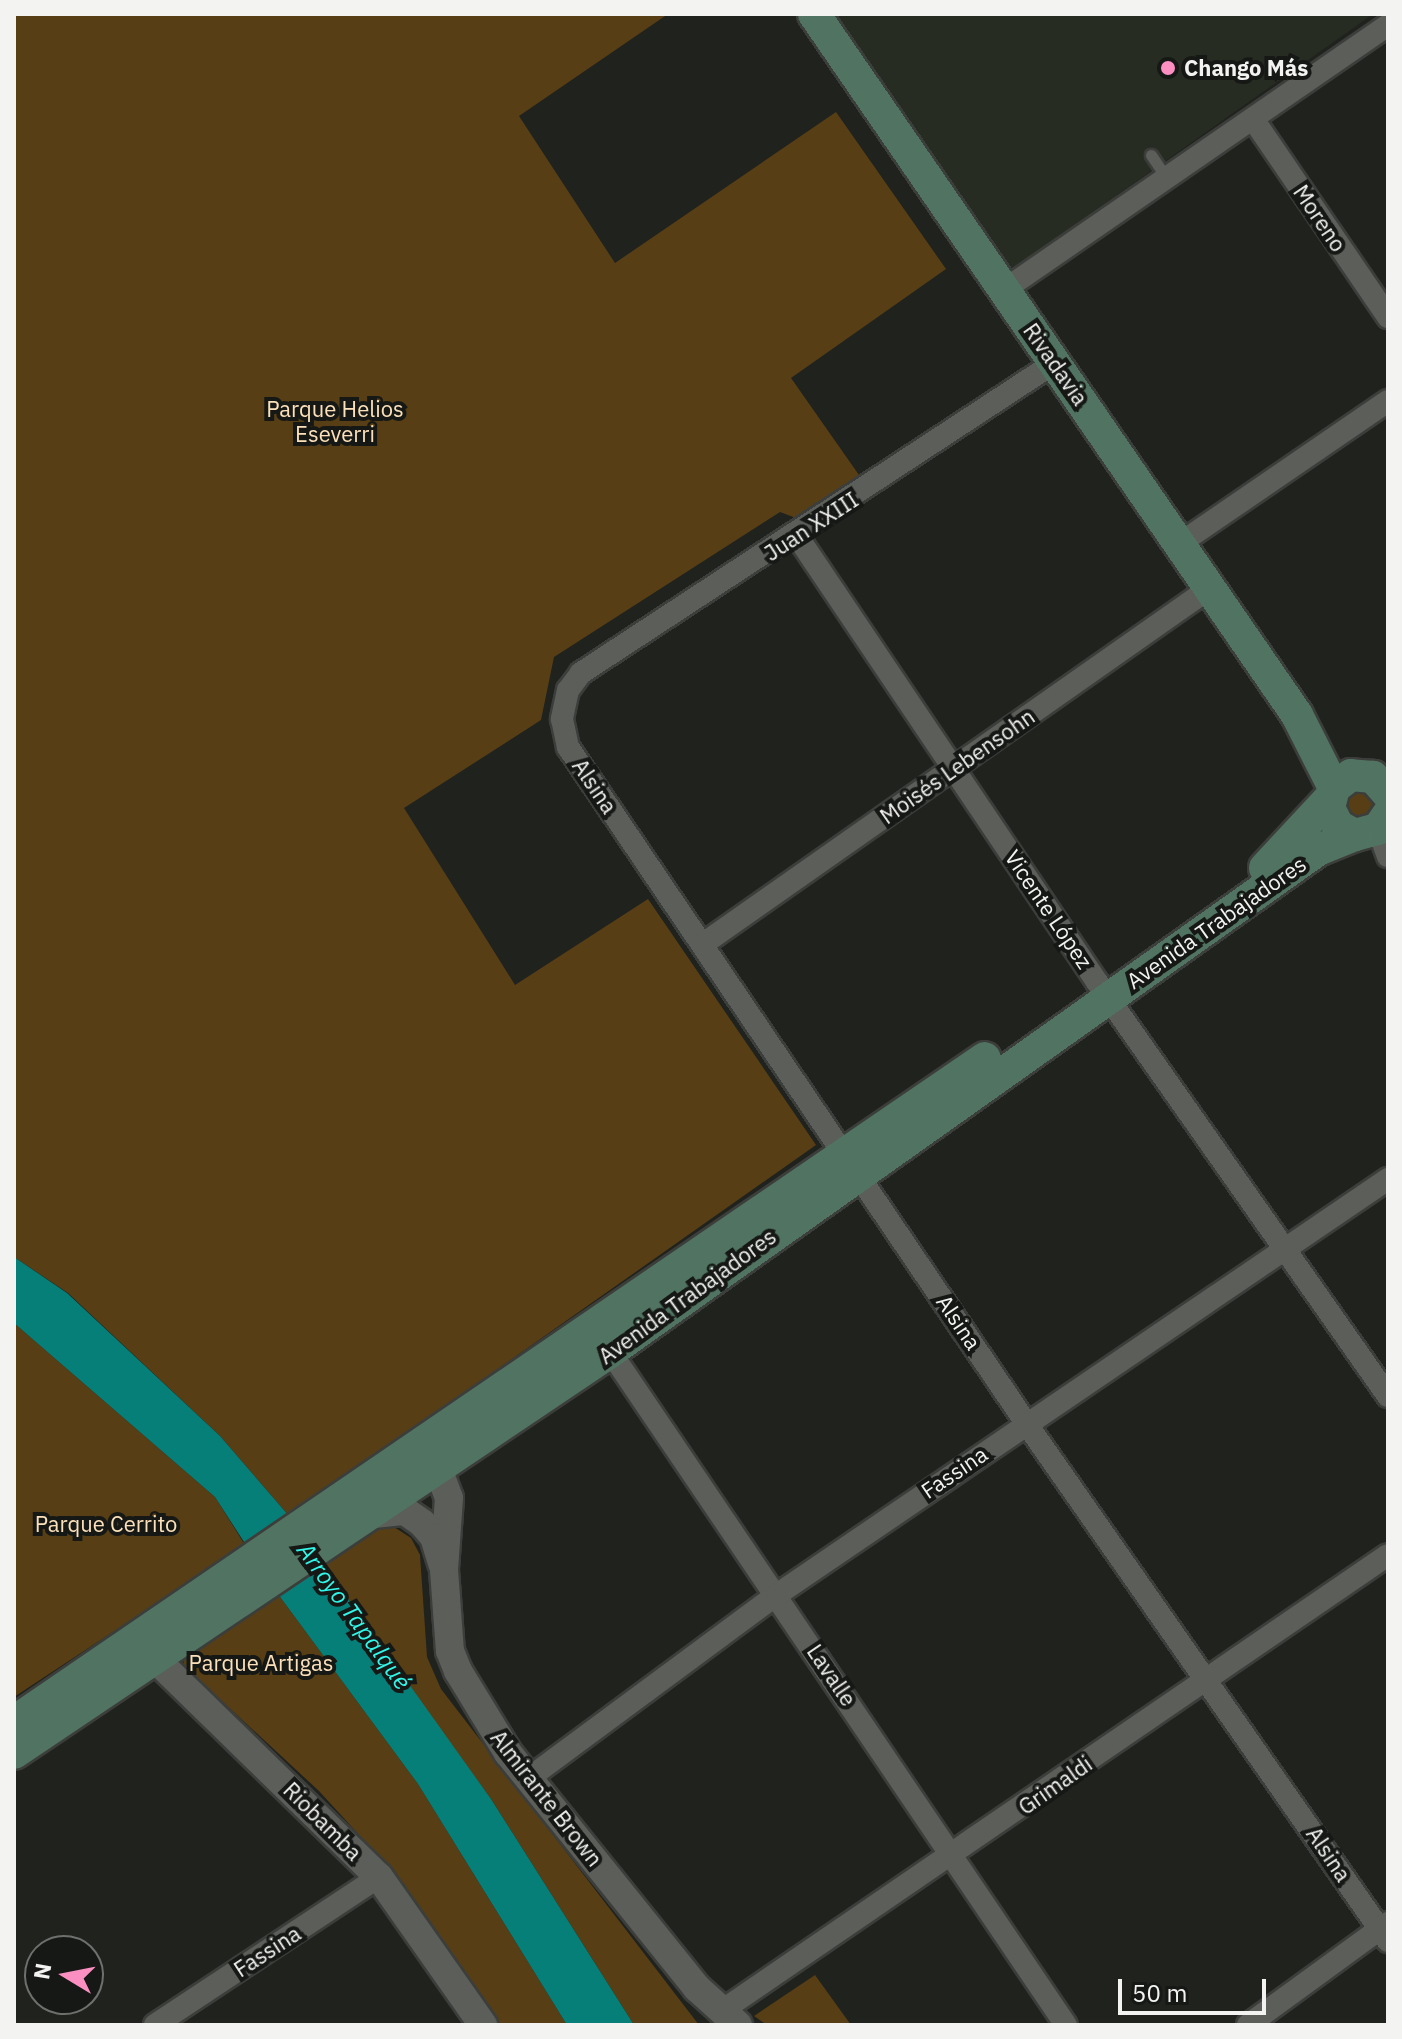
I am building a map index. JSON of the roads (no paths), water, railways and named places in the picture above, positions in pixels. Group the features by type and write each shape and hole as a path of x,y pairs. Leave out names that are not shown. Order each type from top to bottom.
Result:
{"main road":[{"name":"Rivadavia","path":"814,14 1297,715 1362,783 1338,826 1377,833"},
{"name":"Avenida Trabajadores","path":"1103,990 1263,869 1362,783"},
{"name":"Avenida Trabajadores","path":"196,1611 367,1519 440,1469 602,1339 1103,990 1318,850 1377,833"},
{"name":"Avenida Trabajadores","path":"14,1753 144,1648 348,1494 426,1440 602,1339"},
{"name":"Avenida Trabajadores","path":"14,1722 144,1648"}],"street":[{"path":"1004,290 1388,25"},
{"name":"Moreno","path":"1253,119 1388,317"},
{"name":"Juan XXIII","path":"568,690 581,673 797,536 1054,363"},
{"path":"1179,544 1388,401"},
{"name":"Vicente López","path":"797,536 1103,990 1388,1396"},
{"name":"Moisés Lebensohn","path":"703,944 1210,588"},
{"name":"Alsina","path":"568,690 562,719 568,747 853,1162 1026,1423 1385,1931"},
{"name":"Fassina","path":"529,1778 778,1594 1388,1179"},
{"name":"Lavalle","path":"602,1339 778,1594 1066,2025"},
{"name":"Almirante Brown","path":"426,1440 449,1498 444,1570 450,1651 458,1671 529,1778 729,2018"},
{"path":"367,1519 405,1511 422,1523 434,1537 444,1570"},
{"name":"Grimaldi","path":"729,2018 1208,1677 1388,1555"},
{"name":"Riobamba","path":"144,1648 379,1877 483,2025"},
{"name":"Fassina","path":"155,2025 379,1877"},
{"path":"1248,2025 1385,1931"}],"lane":[{"path":"1151,155 1165,176"}],"water":[{"name":"Arroyo Tapalqué","path":"14,1257 67,1293 220,1436 289,1516 491,1799 634,2025 567,2025 418,1784 275,1590 215,1497 14,1323"}],"place":[{"name":"Chango Más","path":"1168,68"}],"park label":[{"name":"Parque Helios Eseverri","path":"335,420"},
{"name":"Parque Cerrito","path":"106,1524"},
{"name":"Parque Artigas","path":"261,1663"}]}
